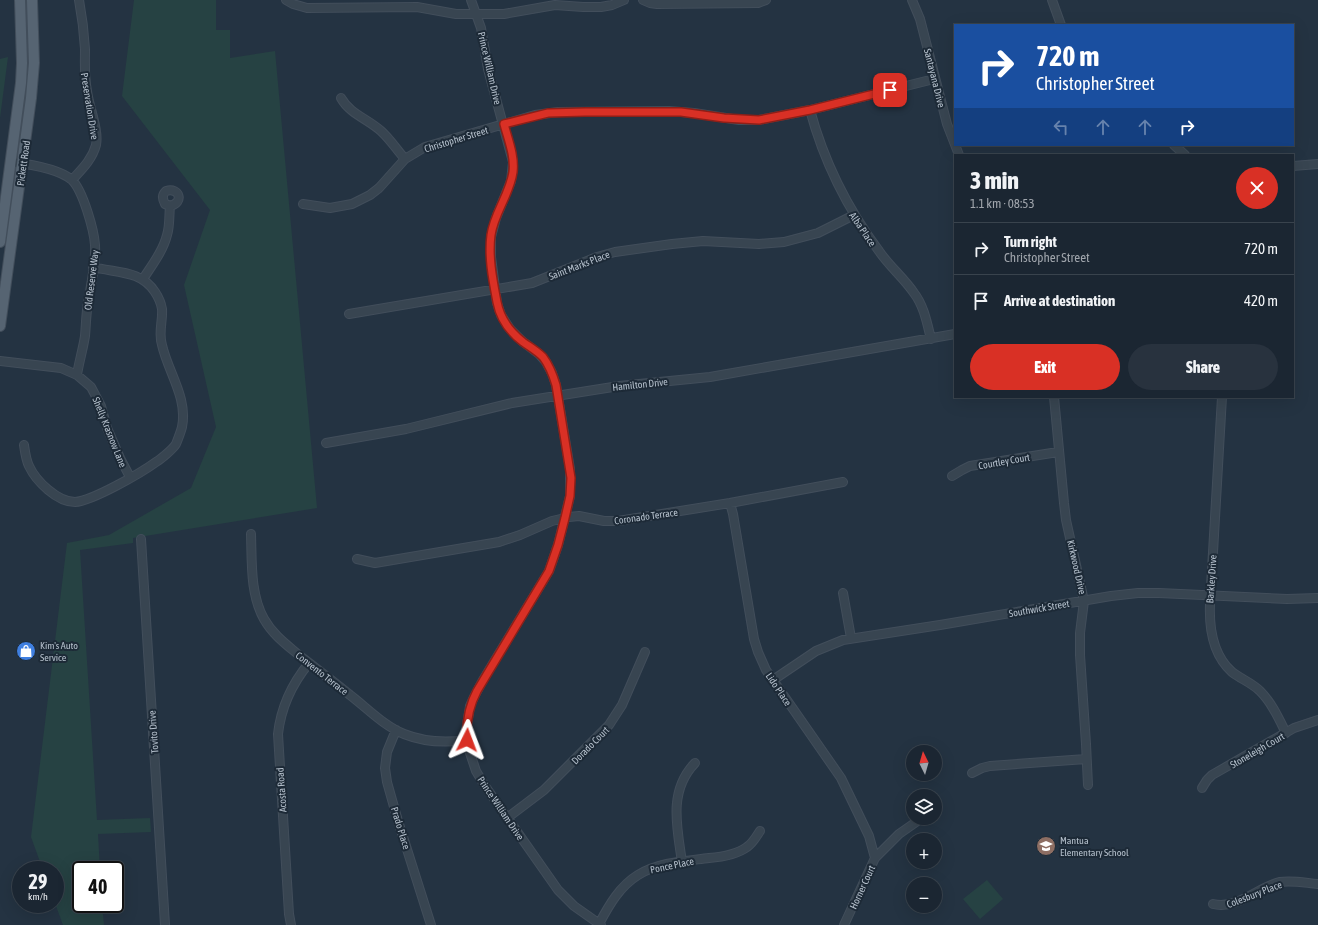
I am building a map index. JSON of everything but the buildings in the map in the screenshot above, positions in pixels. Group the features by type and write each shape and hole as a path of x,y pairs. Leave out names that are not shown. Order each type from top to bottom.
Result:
{"main road":[{"name":"Pickett Road","path":"0,242 19,107 22,63 20,0"},
{"name":"Pickett Road","path":"0,326 31,98 34,63 32,0"}],"street":[{"name":"Preservation Drive","path":"72,180 85,166 96,145 96,134 85,76 85,49 79,0"},
{"path":"286,0 300,6 311,8 326,4 416,7 443,13 477,14 504,14 546,5 564,3 601,7 612,6 624,0"},
{"name":"Prince William Drive","path":"471,0 477,14 484,39 488,69 512,154 513,172 496,218 491,237 490,257 495,290 499,308 505,322 516,336 539,354 546,362 552,373 558,396 571,478 570,496 565,518 557,549 549,571 474,697 467,723 467,740 469,752 476,771 558,890 574,906 600,924"},
{"path":"643,0 657,4 758,3 766,0"},
{"name":"Santayana Drive","path":"912,0 921,25 947,124 954,142"},
{"path":"1052,0 1061,24"},
{"name":"Christopher Street","path":"303,204 330,208 345,206 358,201 379,188 405,159 431,145 535,115 553,113 669,111 746,120 771,118 810,110 934,79"},
{"path":"341,98 352,112 380,130 405,159"},
{"name":"Alba Place","path":"810,110 825,158 854,215 880,253 916,296 925,316 930,338"},
{"path":"1175,146 1184,154"},
{"path":"11,162 23,163 58,172 72,180"},
{"path":"1294,166 1318,164"},
{"name":"Old Reserve Way","path":"72,180 82,196 93,230 95,246 94,267 87,308 85,336 76,375"},
{"path":"143,279 159,254 168,234 170,206"},
{"name":"Saint Marks Place","path":"350,314 532,283 597,257 615,252 703,241 759,244 784,242 818,233 854,215"},
{"path":"24,446 28,465 45,488 58,497 74,502 92,498 157,462 176,444 182,427 183,410 181,399 161,344 161,304 152,287 143,279 122,271 94,267"},
{"name":"Hamilton Drive","path":"326,442 406,429 500,406 558,396 619,386 710,377 954,334"},
{"name":"Shelly Krasnow Lane","path":"0,361 61,368 76,375 91,387 101,406 107,428 130,477"},
{"name":"Kirkwood Drive","path":"1054,398 1058,452 1066,520 1084,601 1080,633 1080,655 1088,786"},
{"name":"Barkley Drive","path":"1222,398 1210,596 1210,628 1214,643 1221,657 1232,672 1255,686 1264,695 1275,711 1286,733"},
{"name":"Courtley Court","path":"952,476 970,466 1058,452"},
{"name":"Coronado Terrace","path":"357,559 375,563 499,542 520,535 548,522 565,518 579,516 604,521 618,521 730,503 843,482"},
{"name":"Lido Place","path":"730,503 754,639 763,665 841,778 869,836 876,858"},
{"name":"Convento Terrace","path":"251,534 255,594 261,612 275,635 309,664 396,730 418,739 431,741 448,742 467,740"},
{"name":"Tovito Drive","path":"141,539 165,925"},
{"path":"843,593 851,638"},
{"name":"Southwick Street","path":"773,680 816,651 851,638 940,625 1110,596 1138,593 1286,599 1318,598"},
{"name":"Dorado Court","path":"507,818 544,790 609,725 622,705 645,652"},
{"name":"Acosta Road","path":"291,925 289,914 278,734 281,712 284,703 298,678 309,664"},
{"name":"Stoneleigh Court","path":"1202,788 1212,775 1286,733 1302,725 1318,720"},
{"name":"Prado Place","path":"396,730 387,752 385,768 387,782 431,925"},
{"path":"972,773 990,766 1086,759"},
{"path":"682,862 677,825 678,800 684,776 696,762"},
{"name":"Horner Court","path":"844,925 876,858 899,834 912,825"},
{"name":"Ponce Place","path":"600,924 618,893 630,880 648,870 682,862 720,857 741,851 752,843 760,831"},
{"name":"Colesbury Place","path":"1213,904 1220,906 1234,903 1280,882 1318,884"}],"green space":[{"path":"134,0 216,0 216,30 230,30 230,58 275,51 317,508 133,538 133,543 80,550 97,820 150,818 151,832 98,834 100,861 72,861 72,913 103,913 104,925 63,925 59,913 64,913 64,861 40,861 31,837 67,543 109,535 191,488 216,427 184,285 210,210 122,96"},
{"path":"8,57 0,118 0,59"},
{"path":"987,880 1003,899 980,919 963,899"}],"place":[{"name":"Kim's Auto Service","path":"26,651"},
{"name":"Mantua Elementary School","path":"1046,846"}],"route":[{"path":"467,740 467,723 470,706 474,697 549,571 558,545 571,488 570,469 556,385 552,373 543,358 516,336 510,329 501,315 497,302 490,257 491,237 496,218 511,181 513,172 512,154 504,124 535,115 548,113 585,112 669,111 694,113 711,117 739,120 759,120 810,110 890,90"}]}
